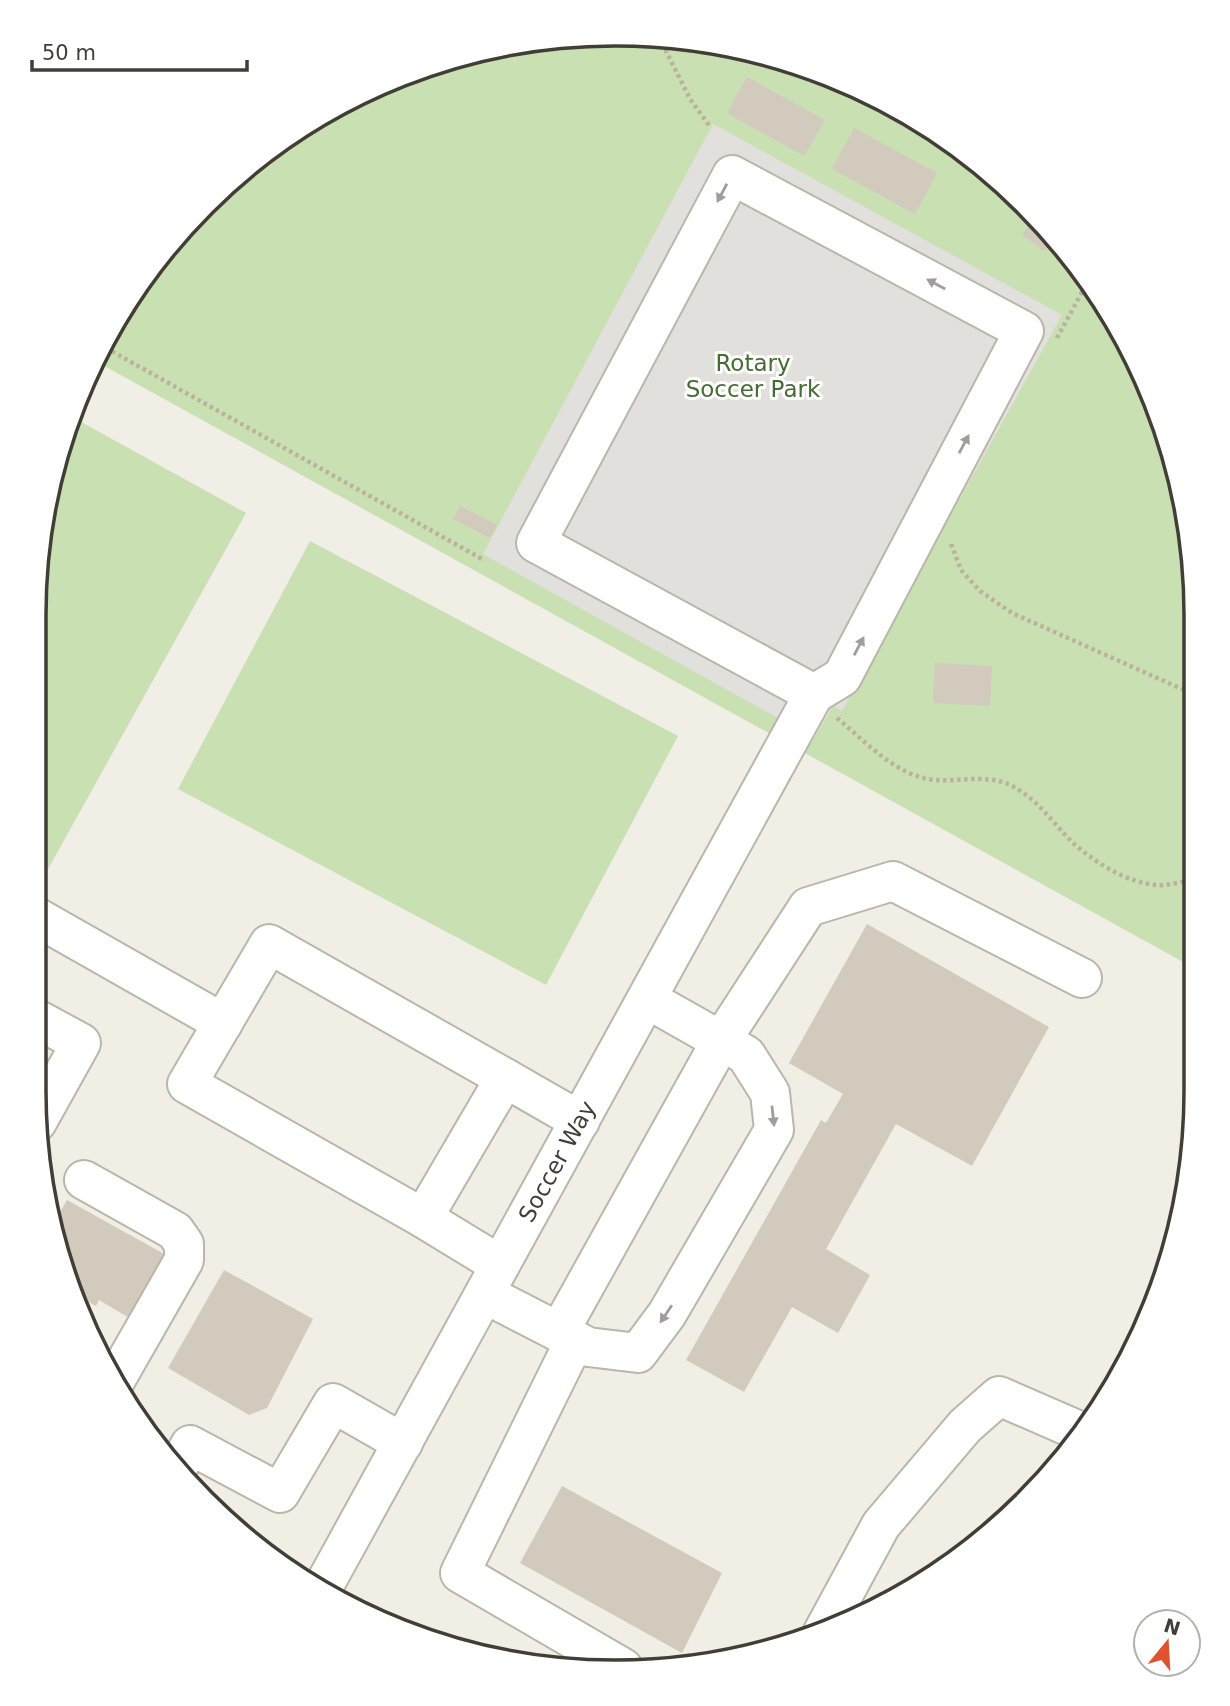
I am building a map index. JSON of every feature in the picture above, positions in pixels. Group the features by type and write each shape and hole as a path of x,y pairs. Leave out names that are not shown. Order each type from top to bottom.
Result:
{"street":[{"path":"732,175 1024,331 825,706 536,543 732,175"},
{"name":"Soccer Way","path":"326,1582 793,735 825,706"},
{"path":"609,1660 460,1573 567,1336 721,1041 808,907 893,881 1082,978"},
{"path":"46,922 223,1023"},
{"path":"580,1121 269,944 187,1084 422,1218 493,1280 567,1336 588,1347 638,1353 667,1314 774,1130 770,1093 746,1055 647,999"},
{"path":"46,1024 81,1043 46,1105"},
{"path":"422,1218 505,1078"},
{"path":"85,1180 176,1231 184,1244 184,1260 118,1369"},
{"path":"831,1618 881,1525 965,1426 999,1396 1074,1429"},
{"path":"181,1460 190,1445 280,1493 333,1403 402,1443"}],"path":[{"path":"665,48 690,99 711,128"},
{"path":"1053,345 1083,290"},
{"path":"111,351 482,559"},
{"path":"951,535 961,570 980,591 1012,613 1184,690"},
{"path":"825,706 872,748 915,776 936,780 998,780 1032,799 1081,849 1136,882 1159,886 1184,882"}],"green space":[{"name":"Rotary Soccer Park","path":"615,46 689,50 726,56 798,76 833,89 867,104 931,141 962,163 1018,212 1067,268 1089,299 1126,363 1154,432 1174,504 1183,578 1184,962 103,365 141,299 163,268 212,212 268,163 299,141 363,104 397,89 432,76 504,56 541,50"},
{"path":"80,421 246,513 47,871 47,578 56,504"},
{"path":"310,541 678,736 546,985 178,789"}],"shaded area":[{"path":"713,124 1062,315 842,711 833,706 814,738 483,554"}],"building":[{"path":"747,77 825,120 804,156 727,113"},
{"path":"854,128 937,173 915,214 832,169"},
{"path":"1029,225 1048,245 1044,251 1022,235"},
{"path":"460,506 497,525 490,538 453,519"},
{"path":"935,663 992,666 990,706 933,703"},
{"path":"867,924 1049,1027 972,1166 896,1124 826,1249 870,1275 838,1333 792,1307 744,1392 686,1360 821,1120 826,1123 843,1094 789,1063"},
{"path":"67,1200 166,1255 131,1319 99,1300 96,1306 86,1301 59,1214"},
{"path":"224,1270 313,1319 267,1408 249,1415 168,1368"},
{"path":"562,1486 722,1573 682,1653 520,1563"}]}
